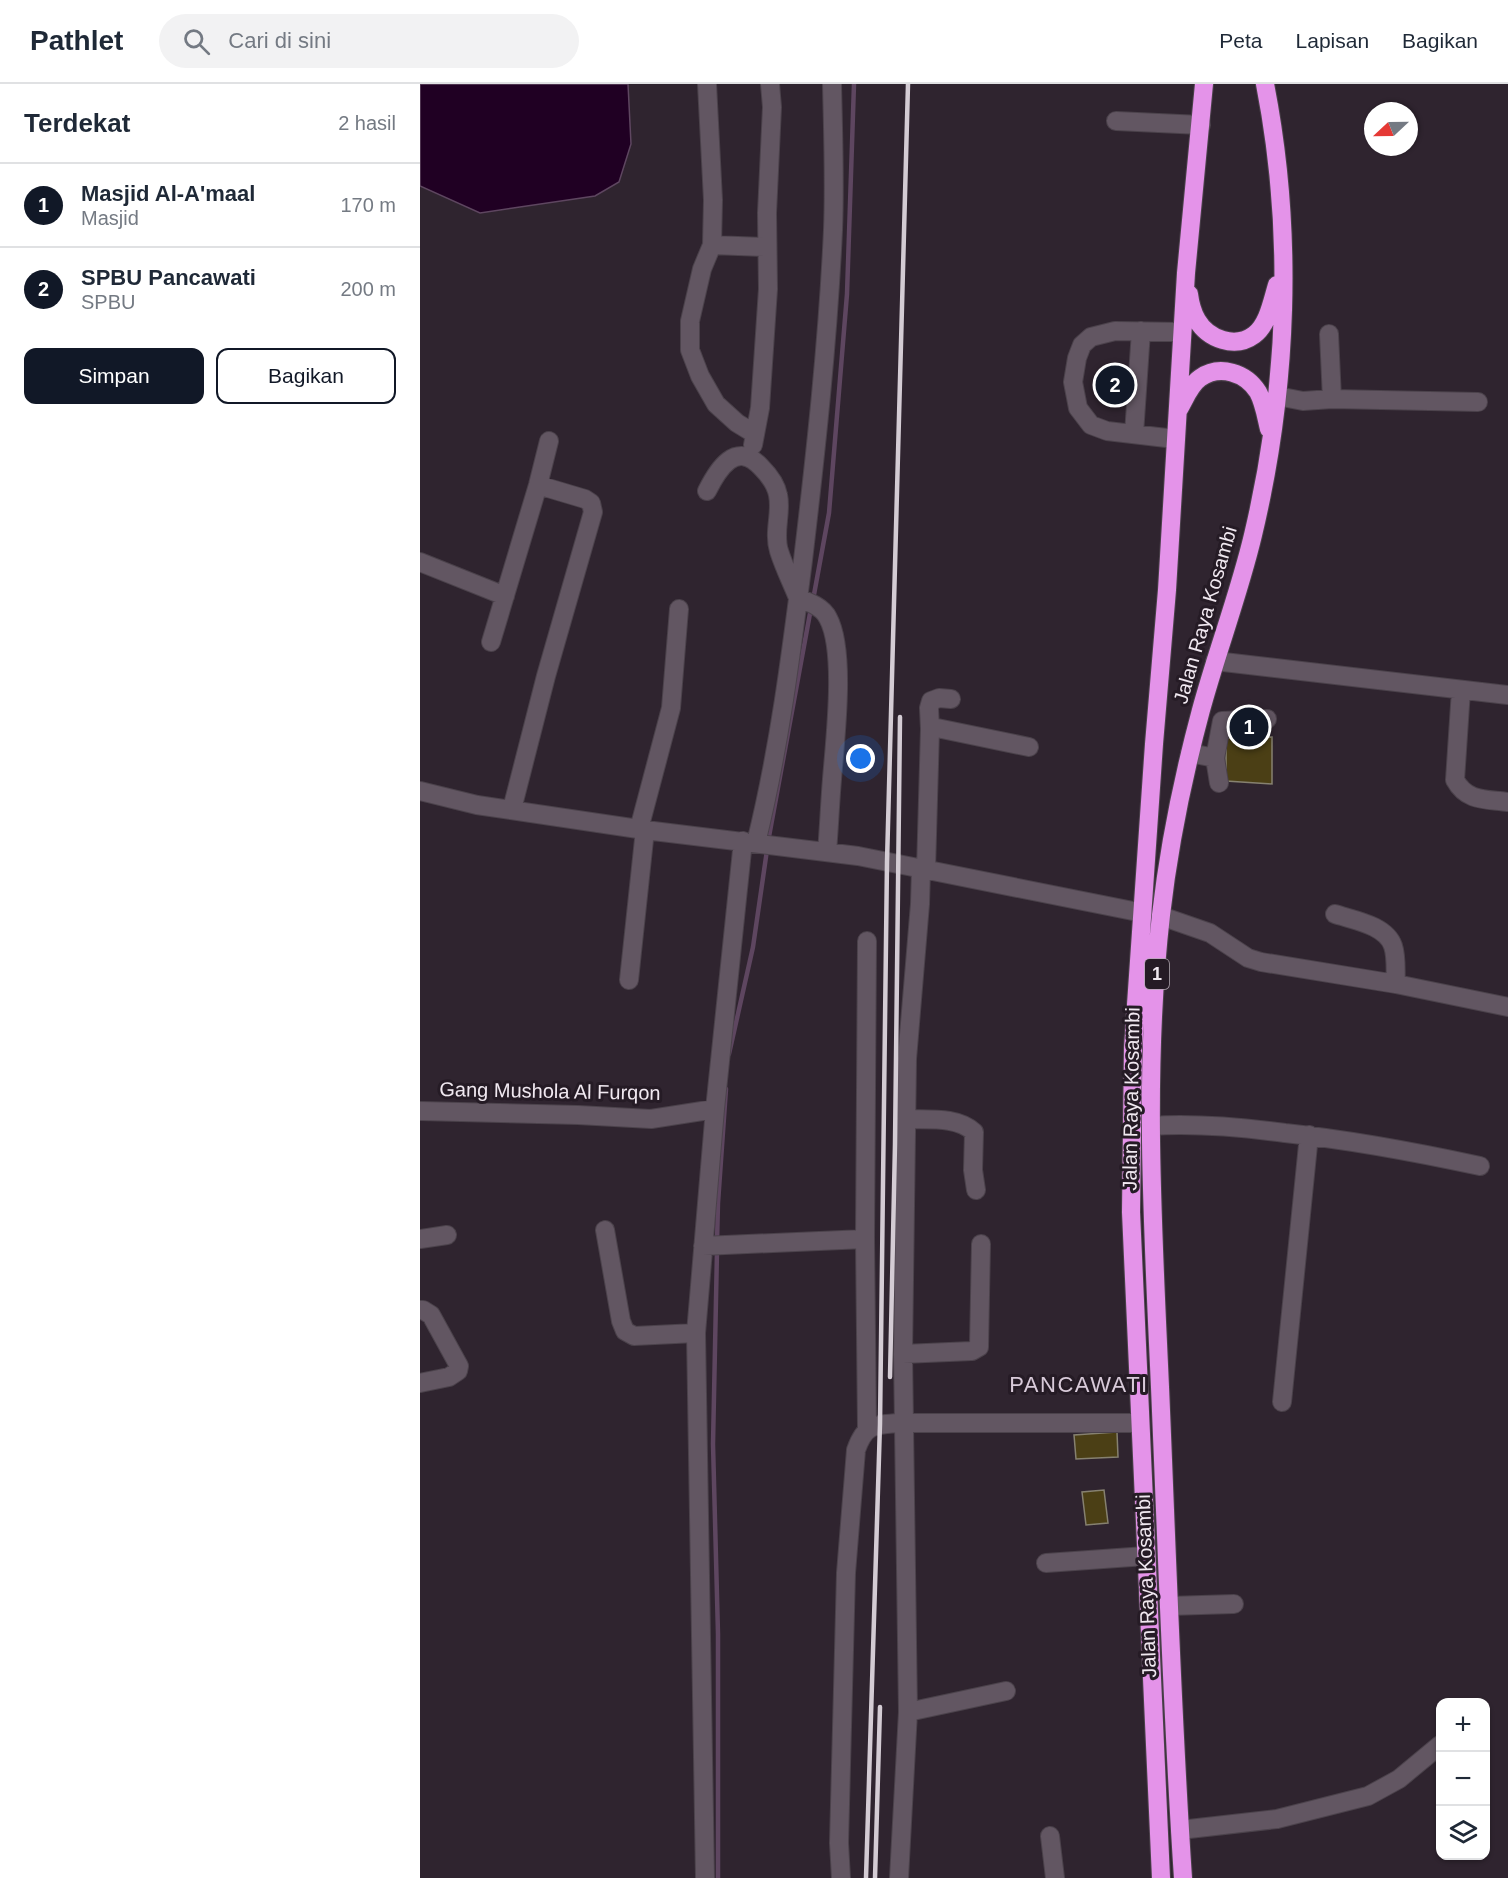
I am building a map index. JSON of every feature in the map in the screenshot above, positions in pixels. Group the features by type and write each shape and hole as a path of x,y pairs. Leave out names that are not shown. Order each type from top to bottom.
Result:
{"highway":[{"name":"Jalan Raya Kosambi","path":"1183,1878 1152,1199 1152,914 1154,744 1167,590 1186,273 1204,84"},
{"name":"Jalan Raya Kosambi","path":"1161,1878 1139,1423 1131,1155 1133,1048 1152,914 1190,753 1215,661 1242,577 1272,444 1277,396 1284,263 1275,132 1266,84"},
{"path":"1186,273 1189,297 1197,320 1211,335 1220,340 1242,341 1254,335 1266,317 1284,263"},
{"path":"1177,414 1191,387 1201,378 1216,371 1234,372 1258,392 1272,444"},
{"path":"1145,1537 1166,1536"}],"street":[{"path":"707,84 713,200 712,245 702,269 690,321 690,350 700,376 716,404 737,423 755,434"},
{"path":"750,458 760,408 768,289 767,213 772,107 770,84"},
{"path":"705,1878 696,1333 707,1246 715,1109 755,843 768,794 789,677 808,602 807,524 826,333 832,239 832,84"},
{"path":"1116,121 1201,125"},
{"path":"712,245 767,247"},
{"path":"1134,434 1141,330"},
{"path":"1175,439 1107,431 1091,425 1078,408 1073,382 1077,358 1082,345 1090,337 1103,332 1141,330 1182,332"},
{"path":"1329,334 1332,399"},
{"path":"1277,396 1303,401 1332,399 1479,402"},
{"path":"491,642 549,441"},
{"path":"707,491 722,466 734,457 750,458 765,471 778,495 776,533 778,549 808,602 828,617 833,632 837,654 836,732 827,852"},
{"path":"512,809 549,665 593,512 593,506 585,499 538,485"},
{"path":"778,513 807,524"},
{"path":"420,562 505,596"},
{"path":"629,980 642,829 671,708 679,609"},
{"path":"1215,661 1508,695"},
{"path":"1461,690 1455,780 1461,792 1474,798 1508,802"},
{"path":"899,1878 908,1712 903,1354 907,1059 924,869 929,708 931,701 939,698 951,699"},
{"path":"1219,783 1215,758 1222,721 1267,719"},
{"path":"930,729 937,728 1029,747"},
{"path":"1190,753 1215,758"},
{"path":"420,791 477,805 642,829 858,856 1152,914 1210,933 1248,958 1261,962 1396,984 1508,1007"},
{"path":"1335,914 1380,930 1392,942 1395,954 1396,984"},
{"path":"867,941 865,1239 867,1429"},
{"name":"Gang Mushola Al Furqon","path":"420,1111 651,1119 715,1109"},
{"path":"906,1119 958,1122 968,1126 974,1132 973,1170 976,1190"},
{"path":"1151,1126 1190,1124 1231,1126 1393,1147 1480,1166"},
{"path":"1282,1402 1309,1136"},
{"path":"605,1230 621,1321 625,1331 634,1336 696,1333"},
{"path":"420,1239 447,1235"},
{"path":"707,1246 865,1239"},
{"path":"903,1354 972,1351 979,1347 981,1244"},
{"path":"420,1310 431,1315 459,1366 458,1371 449,1377 420,1383"},
{"path":"841,1878 839,1843 846,1573 856,1450 860,1438 867,1429 880,1424 1139,1423"},
{"path":"1047,1563 1146,1556"},
{"path":"1169,1606 1234,1604"},
{"path":"908,1712 1006,1691"},
{"path":"1180,1830 1277,1819 1368,1796 1398,1779 1436,1748"},
{"path":"1050,1836 1055,1878"}],"shaded area":[{"path":"420,84 628,84 631,144 619,182 595,196 480,213 420,186"}],"building":[{"path":"1272,737 1272,784 1226,781 1226,738"},
{"path":"1117,1432 1118,1457 1076,1459 1074,1435"},
{"path":"1104,1490 1108,1523 1086,1525 1082,1492"}],"waterway":[{"path":"813,600 829,513 847,294 854,84"},
{"path":"768,842 811,608"},
{"path":"729,1054 753,947 767,850"},
{"path":"717,1242 726,1089"},
{"path":"717,1251 713,1444 718,1634 718,1878"}],"railway":[{"path":"866,1878 880,1424 887,862 908,84"},
{"path":"890,1377 900,717"},
{"path":"875,1878 880,1707"}],"place":[{"name":"SPBU Pancawati","path":"1115,385"},
{"name":"Masjid Al-A'maal","path":"1249,727"}],"district":[{"name":"PANCAWATI","path":"1079,1384"}]}
